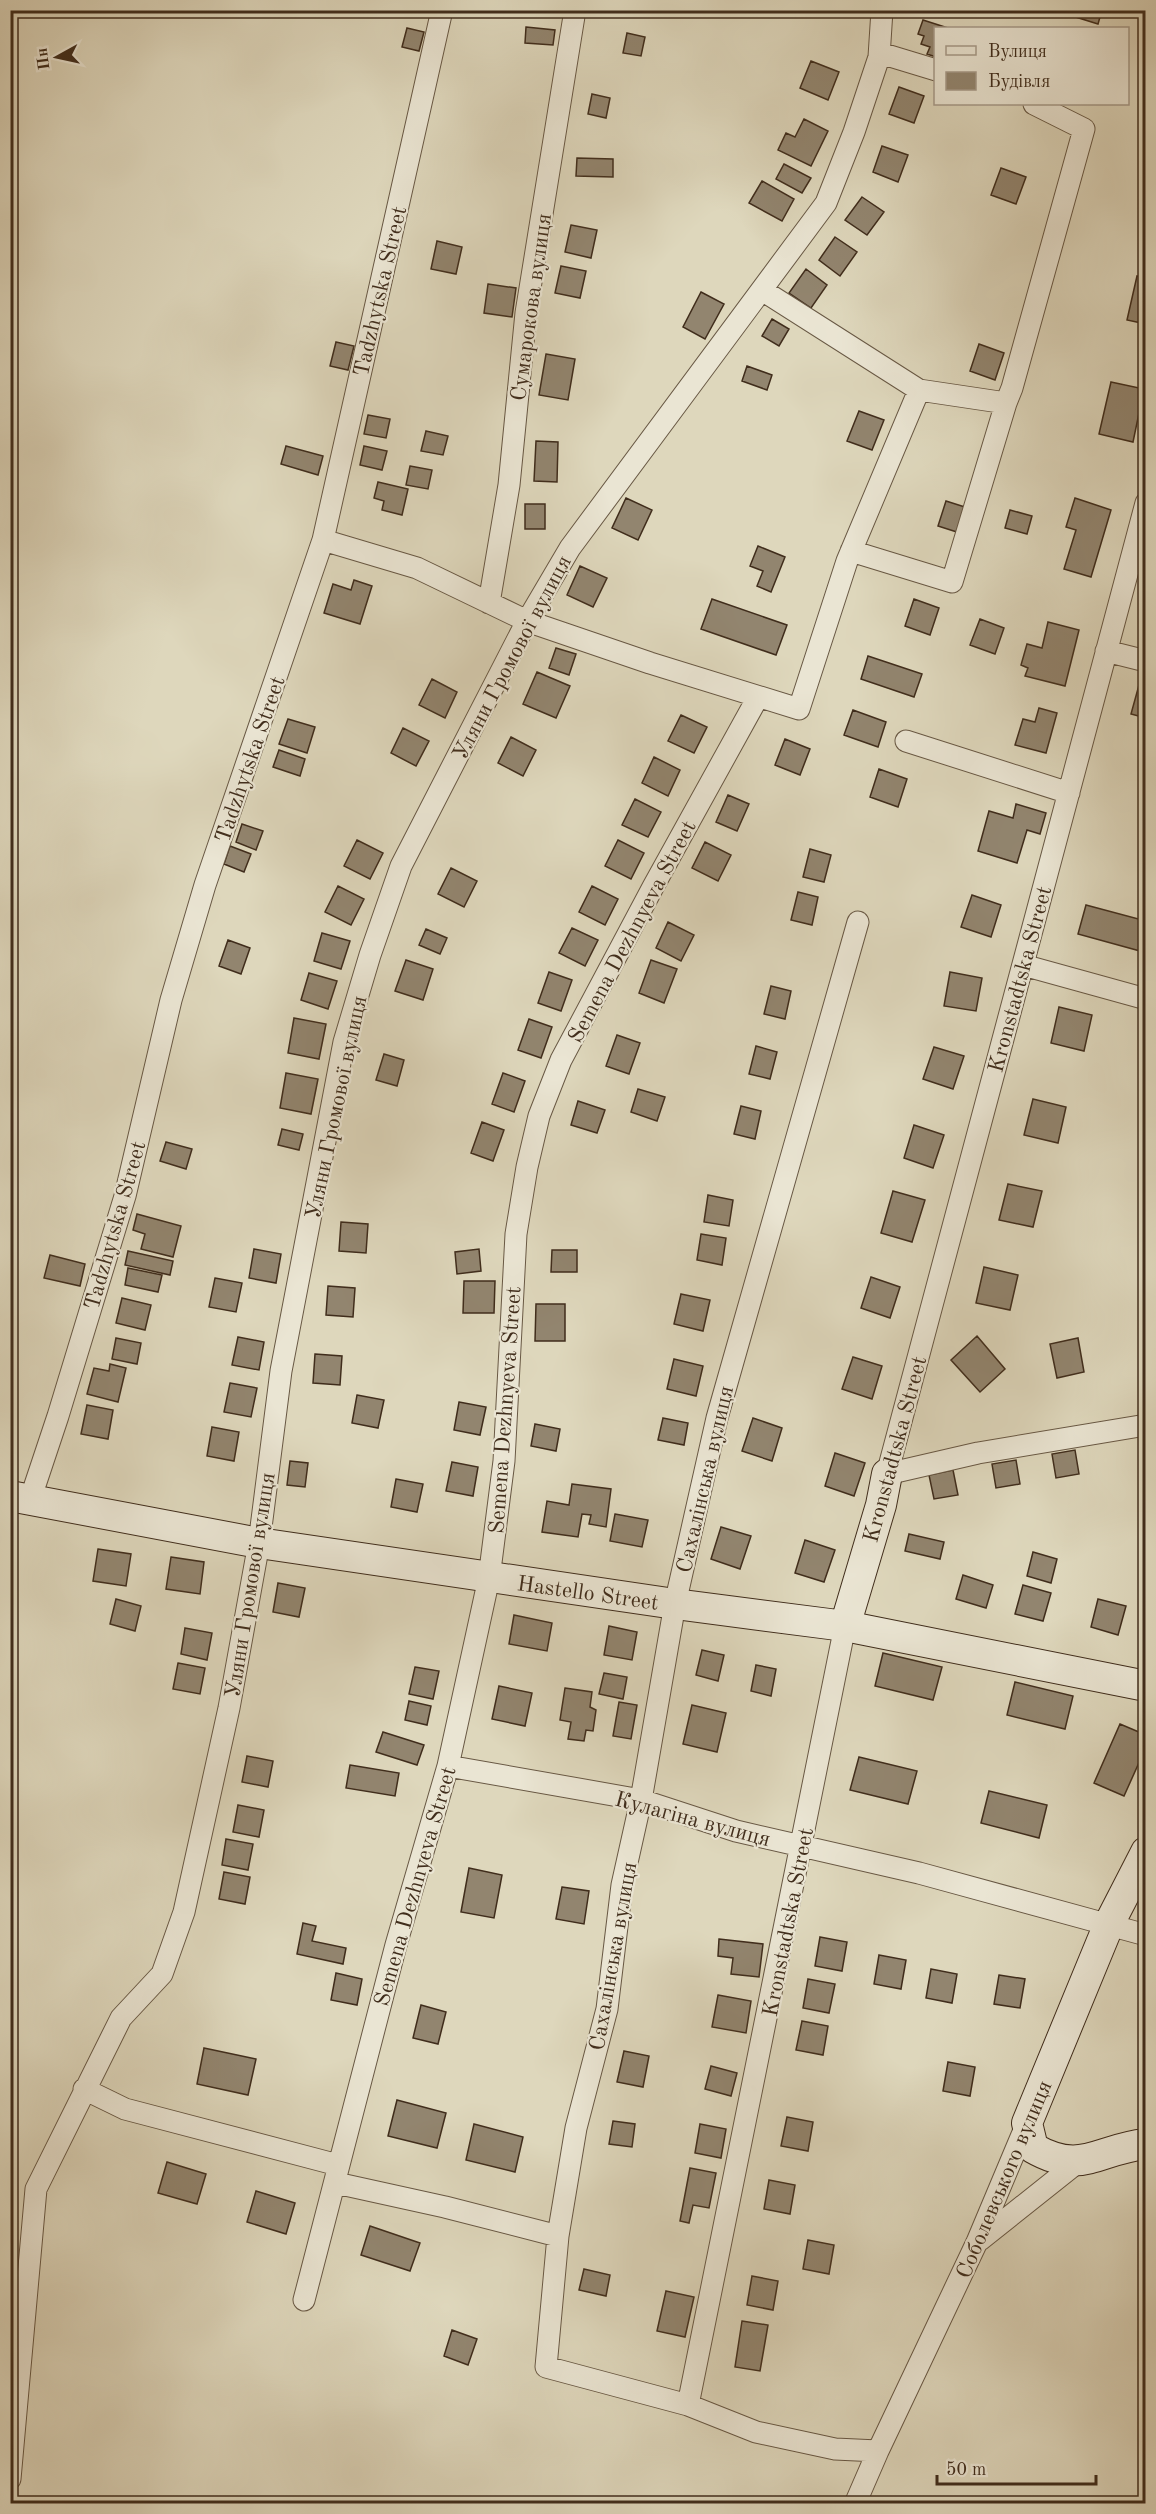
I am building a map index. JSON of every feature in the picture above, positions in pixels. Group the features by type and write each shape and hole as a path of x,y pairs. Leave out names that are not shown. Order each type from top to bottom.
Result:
{"street":[{"name":"Tadzhytska Street","path":"20,1498 58,1416 125,1196 171,1000 205,885 324,540 442,10"},
{"name":"Сумарокова вулиця","path":"489,603 509,485 526,313 575,10"},
{"name":"Уляни Громової вулиця","path":"10,2479 36,2189 121,2018 162,1974 184,1912 229,1708 259,1544 281,1371 344,1042 370,955 401,866 527,621 570,548 826,203 854,132 880,53 882,10"},
{"path":"880,53 934,69"},
{"path":"851,551 952,582 1012,388 1084,129 1036,105"},
{"path":"762,290 919,390 1006,403"},
{"path":"324,540 417,568 527,621 799,709 851,551 919,390"},
{"name":"Kronstadtska Street","path":"688,2405 845,1626 880,1505 1146,503"},
{"path":"1106,651 1146,661"},
{"name":"Semena Dezhnyeva Street","path":"304,2300 405,1911 448,1766 489,1578 504,1461 516,1234 527,1167 539,1116 561,1060 653,887 759,697"},
{"path":"906,741 1069,793"},
{"name":"Сахалінська вулиця","path":"688,2405 546,2367 558,2236 576,2128 607,2009 622,1885 641,1800 675,1604 717,1418 858,922"},
{"path":"1023,965 1146,999"},
{"path":"887,1474 978,1453 1146,1425"},
{"name":"Hastello Street","path":"20,1498 259,1544 845,1626 1146,1686"},
{"name":"Кулагіна вулиця","path":"448,1766 641,1800 736,1831 919,1873 1146,1935"},
{"name":"Соболевського вулиця","path":"855,2504 977,2242 1109,1924 1146,1852"},
{"path":"84,2089 125,2109 445,2207 558,2236"},
{"path":"1027,2123 1033,2148 1052,2158 1078,2162"},
{"path":"977,2242 1078,2162 1131,2146 1146,2144"},
{"path":"688,2405 756,2432 835,2449 878,2451"}],"building":[{"path":"1053,10 1102,10 1098,24"},
{"path":"923,20 945,27 934,27 934,56 927,54 930,47 921,44 924,36 918,34"},
{"path":"526,27 555,30 553,45 525,43"},
{"path":"407,28 424,32 419,51 402,47"},
{"path":"627,33 645,37 641,56 623,53"},
{"path":"811,61 839,72 828,100 800,88"},
{"path":"899,87 924,96 914,123 889,114"},
{"path":"592,94 610,98 606,118 588,114"},
{"path":"804,119 828,131 811,166 778,150 786,133 795,137"},
{"path":"882,146 908,155 898,182 873,172"},
{"path":"577,158 613,159 613,177 576,176"},
{"path":"784,164 811,178 802,193 776,179"},
{"path":"1001,168 1026,177 1016,204 991,195"},
{"path":"762,181 794,199 782,221 749,203"},
{"path":"862,197 884,212 867,235 845,220"},
{"path":"571,225 597,230 591,258 565,252"},
{"path":"835,237 857,252 840,276 819,260"},
{"path":"437,241 462,247 456,274 431,269"},
{"path":"561,266 586,271 580,298 555,293"},
{"path":"806,269 827,285 811,308 789,293"},
{"path":"1137,276 1146,278 1146,324 1127,320"},
{"path":"488,284 516,288 512,317 484,313"},
{"path":"701,292 724,304 705,339 683,327"},
{"path":"772,319 789,329 779,346 762,336"},
{"path":"336,342 354,346 348,370 330,366"},
{"path":"979,344 1004,353 995,380 970,371"},
{"path":"546,354 575,359 568,400 539,395"},
{"path":"747,366 772,375 767,390 742,381"},
{"path":"1111,382 1144,389 1133,442 1099,434"},
{"path":"859,411 884,420 872,450 847,441"},
{"path":"368,415 390,419 386,438 364,434"},
{"path":"426,431 448,436 443,455 421,451"},
{"path":"536,441 558,442 557,482 534,481"},
{"path":"286,446 323,456 318,475 281,464"},
{"path":"364,446 387,451 382,470 360,465"},
{"path":"410,466 432,470 428,489 406,485"},
{"path":"378,482 408,489 402,515 382,510 384,501 374,498"},
{"path":"626,498 652,510 638,540 612,528"},
{"path":"1075,498 1111,510 1091,577 1064,569 1076,530 1066,527"},
{"path":"946,501 968,508 960,533 938,526"},
{"path":"525,504 545,504 545,529 525,529"},
{"path":"1010,510 1032,516 1027,534 1005,528"},
{"path":"758,546 785,557 771,592 757,586 763,571 750,566"},
{"path":"580,566 607,578 593,607 567,595"},
{"path":"354,580 372,586 360,624 324,613 333,584 351,590"},
{"path":"712,599 787,625 776,655 701,629"},
{"path":"914,599 939,608 930,635 905,626"},
{"path":"980,619 1004,628 995,654 970,645"},
{"path":"1048,622 1079,630 1065,686 1025,676 1028,668 1021,665 1027,644 1042,648"},
{"path":"556,648 576,654 569,675 549,668"},
{"path":"868,656 922,674 914,697 861,679"},
{"path":"537,672 570,686 556,718 523,704"},
{"path":"432,679 457,692 445,718 419,705"},
{"path":"1139,685 1146,687 1146,718 1131,714"},
{"path":"1039,708 1057,713 1046,753 1015,745 1023,719 1035,722"},
{"path":"853,710 886,722 878,747 844,735"},
{"path":"681,715 707,727 694,753 668,741"},
{"path":"288,719 315,727 307,753 279,744"},
{"path":"403,728 429,741 416,766 391,753"},
{"path":"511,737 536,750 523,776 498,763"},
{"path":"785,739 810,749 800,775 775,765"},
{"path":"279,750 305,759 300,776 273,767"},
{"path":"654,757 680,770 668,796 642,783"},
{"path":"879,769 907,779 898,807 870,797"},
{"path":"728,795 749,804 737,831 716,822"},
{"path":"635,799 661,812 648,837 622,825"},
{"path":"1016,804 1046,813 1040,834 1027,830 1017,863 978,851 989,811 1013,818"},
{"path":"242,824 263,831 256,850 236,842"},
{"path":"357,840 383,853 370,879 344,866"},
{"path":"618,840 644,853 631,879 605,866"},
{"path":"705,842 731,855 718,881 692,868"},
{"path":"230,846 251,854 244,872 224,864"},
{"path":"810,849 831,855 824,882 803,877"},
{"path":"451,868 477,881 464,907 438,894"},
{"path":"338,886 364,899 351,925 325,912"},
{"path":"592,886 618,899 605,925 579,912"},
{"path":"798,892 818,897 812,925 791,920"},
{"path":"972,895 1001,905 991,937 961,927"},
{"path":"1086,905 1146,921 1140,951 1078,934"},
{"path":"668,922 694,935 681,961 656,948"},
{"path":"572,928 598,940 585,966 559,953"},
{"path":"426,929 447,938 440,954 419,945"},
{"path":"322,933 350,941 341,969 314,961"},
{"path":"228,940 250,948 241,974 219,966"},
{"path":"406,960 433,969 423,1000 395,991"},
{"path":"651,960 677,969 664,1003 639,993"},
{"path":"549,972 572,980 561,1011 538,1003"},
{"path":"950,972 982,978 976,1011 944,1006"},
{"path":"309,973 337,981 328,1009 301,1000"},
{"path":"771,986 791,991 785,1019 764,1014"},
{"path":"1059,1007 1092,1015 1084,1051 1051,1043"},
{"path":"294,1018 326,1024 319,1059 288,1053"},
{"path":"529,1019 552,1027 541,1058 518,1050"},
{"path":"617,1035 640,1043 629,1074 606,1066"},
{"path":"756,1046 777,1052 770,1079 749,1074"},
{"path":"934,1047 964,1056 953,1089 923,1079"},
{"path":"384,1054 404,1060 397,1086 376,1080"},
{"path":"286,1073 318,1079 311,1114 280,1108"},
{"path":"503,1073 525,1081 514,1112 492,1104"},
{"path":"638,1089 665,1097 657,1121 631,1112"},
{"path":"1033,1099 1066,1107 1058,1143 1024,1135"},
{"path":"578,1101 605,1110 597,1133 571,1125"},
{"path":"741,1106 761,1111 755,1139 734,1134"},
{"path":"482,1122 504,1130 493,1161 471,1153"},
{"path":"914,1125 944,1135 933,1168 904,1158"},
{"path":"282,1129 303,1134 299,1150 278,1145"},
{"path":"166,1142 192,1149 186,1169 160,1161"},
{"path":"1008,1184 1042,1191 1033,1227 999,1220"},
{"path":"893,1191 925,1200 912,1242 881,1233"},
{"path":"708,1195 733,1200 729,1226 704,1222"},
{"path":"137,1214 181,1226 173,1257 141,1249 145,1234 133,1230"},
{"path":"341,1222 368,1224 366,1253 339,1251"},
{"path":"701,1234 726,1238 722,1265 697,1260"},
{"path":"254,1249 281,1254 276,1283 249,1278"},
{"path":"479,1249 481,1271 457,1274 455,1252"},
{"path":"552,1250 577,1250 577,1272 551,1272"},
{"path":"128,1251 173,1261 170,1275 125,1265"},
{"path":"50,1255 85,1264 80,1286 44,1278"},
{"path":"984,1267 1018,1275 1010,1310 976,1303"},
{"path":"128,1268 162,1275 158,1292 125,1285"},
{"path":"871,1277 900,1287 890,1318 861,1308"},
{"path":"215,1278 242,1283 236,1312 209,1307"},
{"path":"464,1281 495,1281 494,1313 463,1313"},
{"path":"328,1286 355,1288 353,1317 326,1315"},
{"path":"681,1294 710,1300 703,1331 674,1324"},
{"path":"122,1298 151,1305 145,1330 116,1323"},
{"path":"536,1304 565,1304 565,1341 535,1341"},
{"path":"977,1336 1005,1369 980,1392 951,1360"},
{"path":"238,1337 264,1342 259,1370 232,1365"},
{"path":"116,1338 141,1343 137,1364 112,1359"},
{"path":"1078,1338 1084,1372 1057,1378 1050,1344"},
{"path":"315,1354 342,1356 340,1385 313,1383"},
{"path":"853,1357 882,1366 872,1399 842,1389"},
{"path":"674,1359 703,1366 696,1396 667,1389"},
{"path":"110,1364 126,1368 118,1402 87,1394 94,1368 109,1371"},
{"path":"230,1383 257,1388 251,1417 224,1412"},
{"path":"357,1395 384,1400 378,1428 352,1423"},
{"path":"459,1402 486,1407 480,1435 454,1430"},
{"path":"87,1405 113,1410 108,1439 81,1434"},
{"path":"663,1418 688,1423 684,1445 658,1440"},
{"path":"753,1418 782,1428 772,1461 742,1451"},
{"path":"535,1424 560,1429 556,1451 531,1446"},
{"path":"212,1427 239,1432 234,1461 207,1456"},
{"path":"1075,1450 1079,1474 1056,1478 1052,1454"},
{"path":"835,1453 865,1463 854,1496 825,1486"},
{"path":"1016,1460 1020,1484 996,1488 992,1464"},
{"path":"290,1461 308,1463 305,1487 287,1485"},
{"path":"452,1462 478,1467 473,1496 446,1491"},
{"path":"953,1470 958,1495 934,1499 929,1475"},
{"path":"396,1479 423,1484 417,1512 391,1507"},
{"path":"572,1484 611,1489 606,1527 589,1524 591,1515 582,1514 578,1537 542,1532 547,1501 569,1505"},
{"path":"615,1514 648,1520 642,1547 610,1541"},
{"path":"721,1527 751,1536 740,1569 711,1559"},
{"path":"909,1534 944,1542 940,1559 905,1551"},
{"path":"805,1540 835,1550 824,1582 795,1573"},
{"path":"98,1549 131,1554 126,1586 93,1581"},
{"path":"1033,1552 1057,1559 1051,1583 1027,1576"},
{"path":"171,1557 204,1562 200,1594 166,1589"},
{"path":"963,1575 993,1585 986,1608 956,1599"},
{"path":"278,1583 305,1588 299,1617 273,1612"},
{"path":"1023,1585 1051,1593 1043,1621 1015,1614"},
{"path":"116,1599 141,1606 135,1631 110,1624"},
{"path":"1098,1599 1126,1606 1118,1635 1091,1627"},
{"path":"514,1615 552,1623 547,1651 509,1644"},
{"path":"609,1626 637,1632 632,1660 604,1655"},
{"path":"185,1628 212,1633 207,1660 181,1654"},
{"path":"702,1650 724,1655 718,1681 696,1675"},
{"path":"883,1653 942,1667 933,1700 875,1686"},
{"path":"178,1663 205,1668 200,1694 173,1689"},
{"path":"756,1665 776,1669 771,1696 751,1691"},
{"path":"415,1667 439,1671 433,1699 409,1694"},
{"path":"604,1673 627,1677 623,1699 599,1694"},
{"path":"1015,1682 1073,1696 1065,1729 1007,1715"},
{"path":"499,1686 532,1693 525,1726 492,1719"},
{"path":"565,1688 592,1692 590,1707 596,1710 593,1731 586,1730 584,1741 568,1739 571,1722 560,1720"},
{"path":"409,1701 431,1706 427,1725 405,1720"},
{"path":"619,1702 637,1705 631,1739 613,1736"},
{"path":"692,1705 726,1713 717,1752 683,1744"},
{"path":"1120,1724 1146,1735 1146,1747 1124,1796 1094,1783"},
{"path":"383,1732 424,1745 417,1765 376,1752"},
{"path":"247,1756 273,1761 268,1787 242,1782"},
{"path":"859,1757 917,1771 908,1804 850,1790"},
{"path":"350,1765 399,1773 395,1796 346,1788"},
{"path":"989,1791 1047,1805 1039,1838 981,1823"},
{"path":"238,1805 264,1810 259,1837 233,1832"},
{"path":"226,1839 253,1844 248,1870 222,1865"},
{"path":"469,1868 502,1875 494,1918 461,1912"},
{"path":"224,1872 250,1877 245,1904 219,1899"},
{"path":"562,1887 589,1891 584,1924 556,1919"},
{"path":"303,1923 316,1926 312,1941 346,1948 343,1964 297,1954"},
{"path":"820,1937 847,1942 842,1971 815,1966"},
{"path":"719,1939 763,1944 759,1977 731,1974 733,1958 718,1956"},
{"path":"879,1955 906,1960 901,1989 874,1984"},
{"path":"931,1969 957,1974 952,2003 926,1998"},
{"path":"336,1973 362,1979 357,2005 331,2000"},
{"path":"999,1975 1025,1979 1020,2008 994,2004"},
{"path":"808,1979 835,1984 829,2013 803,2008"},
{"path":"718,1995 751,2001 746,2033 712,2027"},
{"path":"421,2005 446,2012 438,2044 413,2038"},
{"path":"802,2021 828,2026 823,2055 796,2050"},
{"path":"204,2048 256,2059 248,2095 197,2084"},
{"path":"624,2051 649,2056 643,2087 617,2082"},
{"path":"948,2062 975,2067 970,2096 943,2091"},
{"path":"711,2066 737,2073 731,2096 705,2089"},
{"path":"397,2100 446,2113 437,2148 388,2136"},
{"path":"787,2117 813,2122 808,2151 781,2146"},
{"path":"613,2121 635,2124 632,2147 609,2144"},
{"path":"474,2124 523,2137 515,2172 466,2160"},
{"path":"700,2124 726,2129 721,2158 695,2153"},
{"path":"167,2162 206,2174 197,2204 158,2193"},
{"path":"690,2168 716,2173 709,2208 693,2205 689,2223 680,2221"},
{"path":"769,2180 795,2185 790,2214 764,2209"},
{"path":"256,2191 295,2203 286,2234 247,2222"},
{"path":"370,2226 420,2243 410,2271 361,2255"},
{"path":"808,2240 834,2245 829,2274 803,2269"},
{"path":"584,2269 610,2275 606,2296 579,2290"},
{"path":"752,2276 778,2281 773,2310 747,2305"},
{"path":"666,2291 694,2297 685,2337 657,2331"},
{"path":"742,2321 768,2325 760,2371 735,2367"},
{"path":"452,2330 477,2339 468,2365 444,2356"}]}
